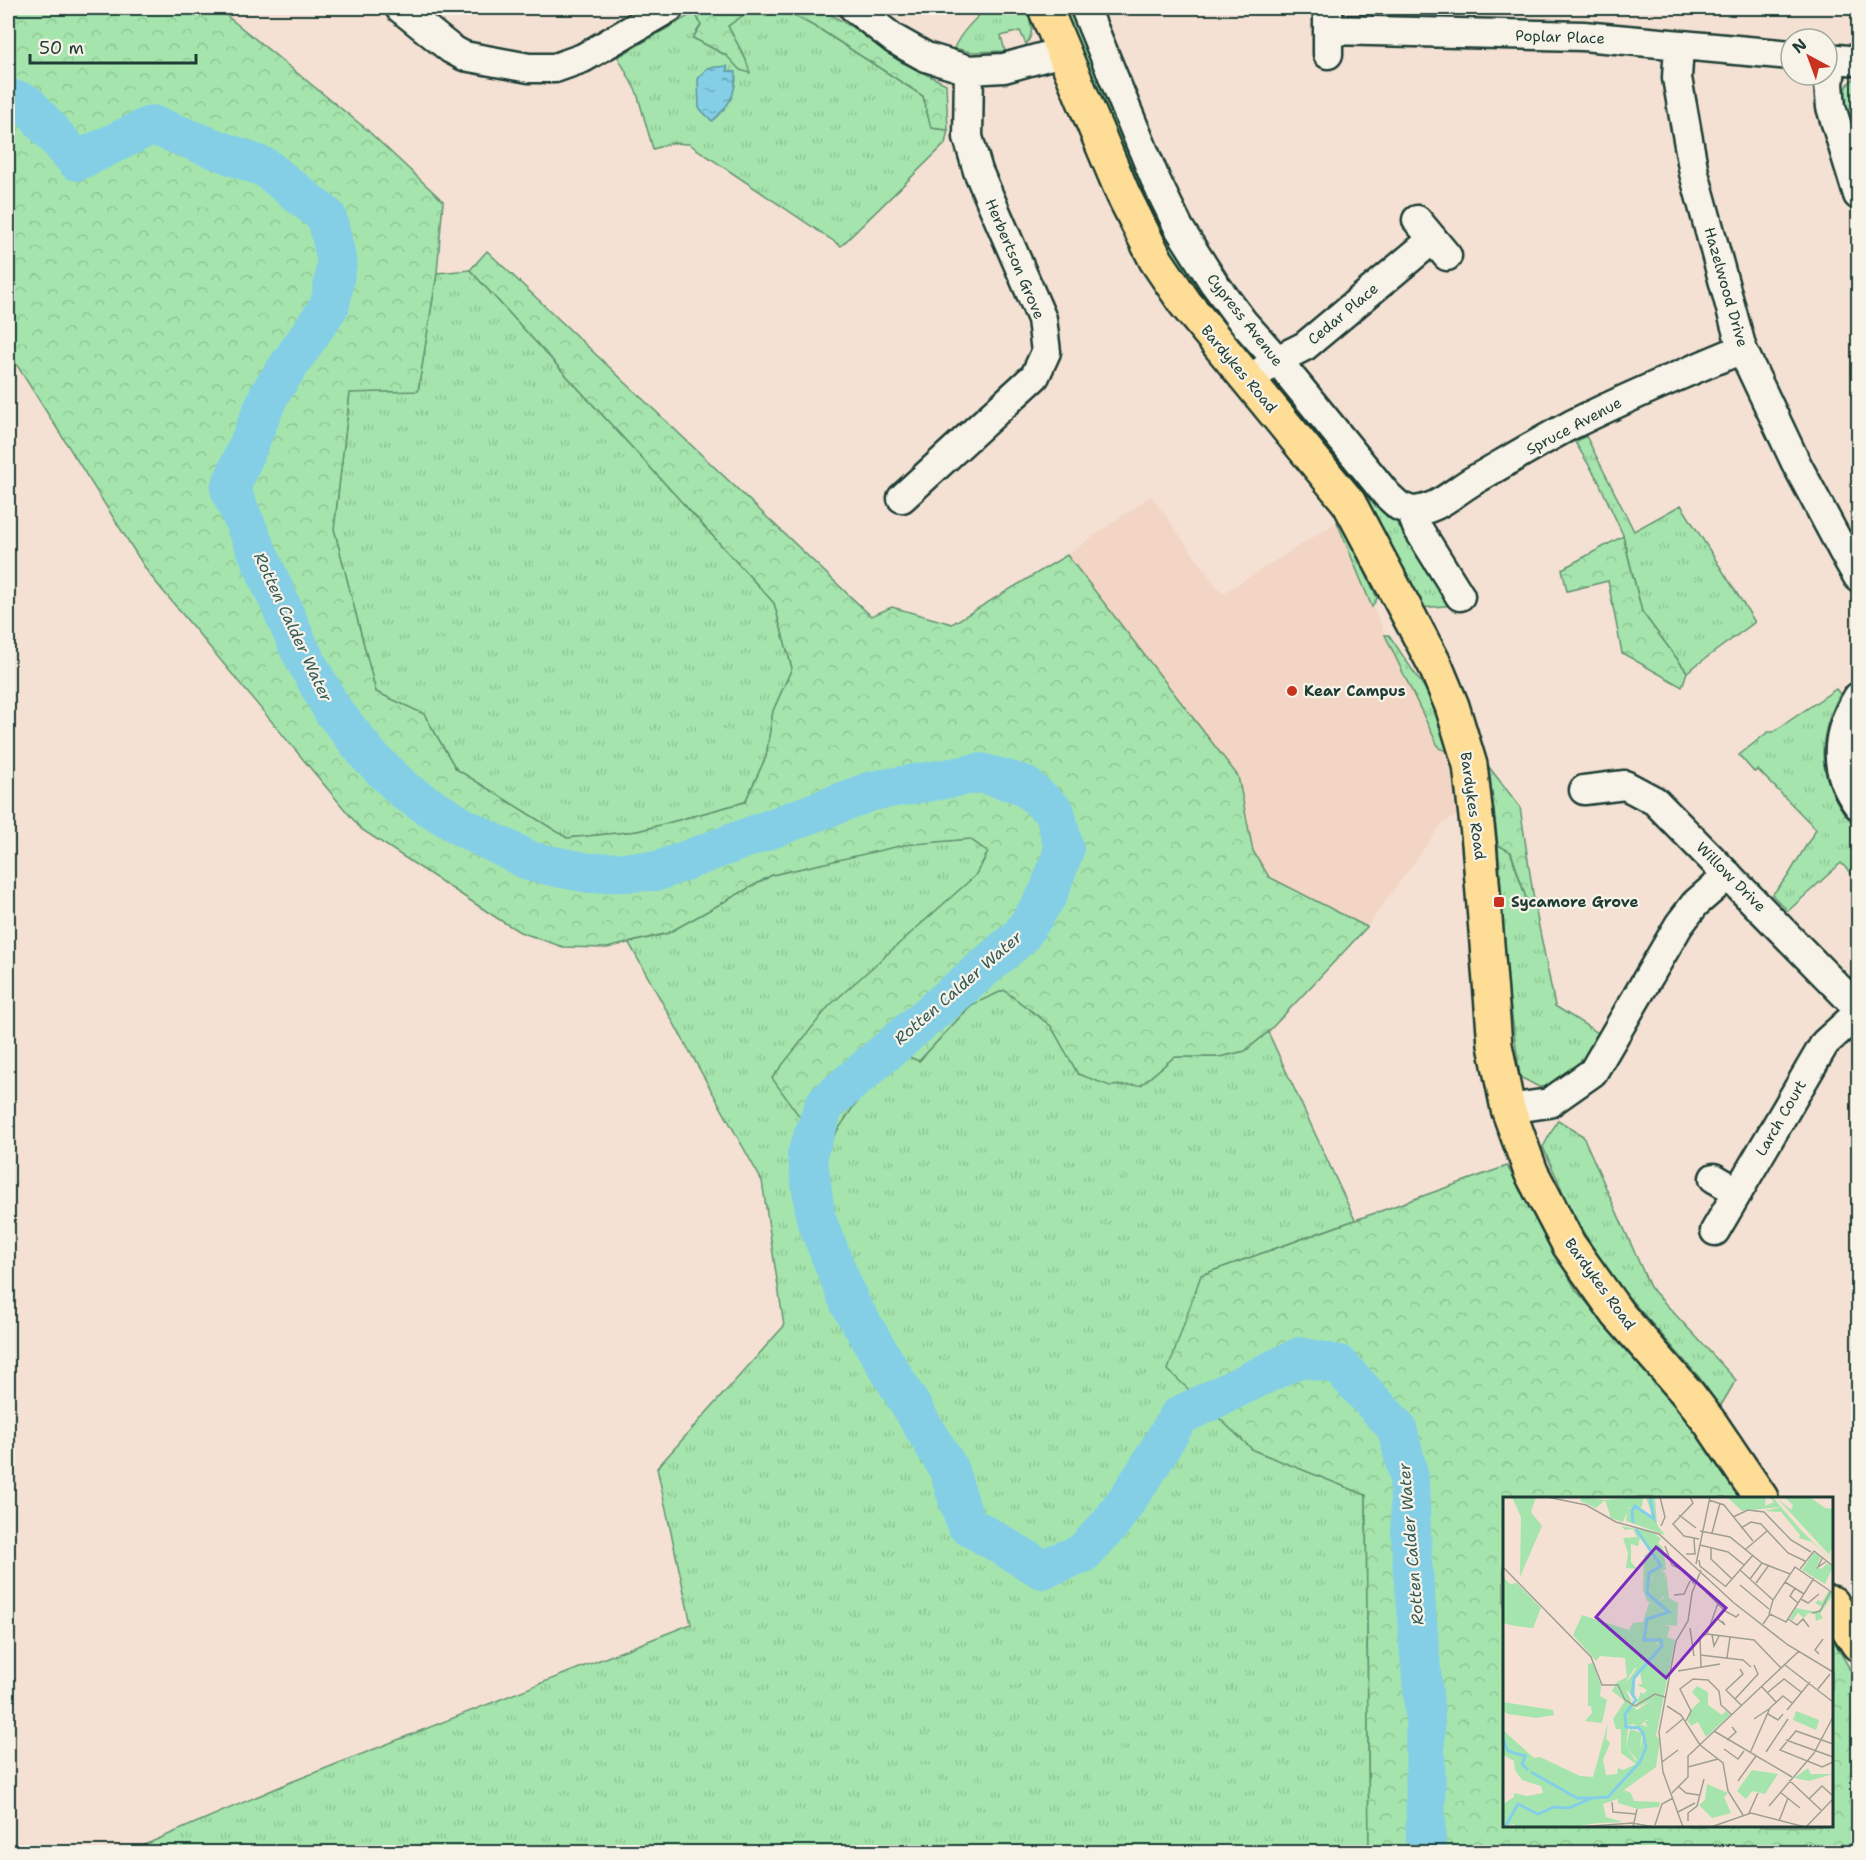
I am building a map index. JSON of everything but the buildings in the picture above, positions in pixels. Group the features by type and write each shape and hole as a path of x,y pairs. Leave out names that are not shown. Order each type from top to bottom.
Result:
{"main road":[{"name":"Bardykes Road","path":"1045,8 1123,194 1156,260 1185,303 1349,503 1435,665 1452,706 1470,765 1496,1045 1508,1109 1531,1172 1569,1245 1618,1314 1678,1381 1711,1424 1760,1497"},
{"path":"1833,1606 1858,1644"}],"street":[{"path":"400,8 451,49 464,56 529,68 555,68 583,58 669,8"},
{"path":"854,8 894,39 926,57 969,70 1004,68 1062,52"},
{"name":"Cypress Avenue","path":"1085,8 1156,181 1179,228 1214,283 1243,322 1277,360 1387,495 1399,506 1411,511 1418,527 1460,596"},
{"name":"Poplar Place","path":"1328,31 1583,36 1779,54"},
{"name":"Hazelwood Drive","path":"1679,45 1677,78 1694,173 1742,349 1796,463 1858,577"},
{"name":"Herbertson Grove","path":"902,498 1035,376 1046,352 1042,319 978,171 968,137 969,70"},
{"path":"1829,87 1830,106 1858,195"},
{"name":"Cedar Place","path":"1248,382 1277,360 1305,346 1432,239"},
{"name":"Spruce Avenue","path":"1411,511 1425,511 1439,504 1469,483 1580,421 1663,381 1742,349"},
{"path":"1858,698 1844,723 1839,744 1840,767 1851,795 1858,805"},
{"name":"Willow Drive","path":"1584,790 1628,774 1633,788 1655,801 1858,1008"},
{"path":"1508,1109 1549,1103 1593,1072 1679,925 1695,904 1728,875"},
{"name":"Larch Court","path":"1715,1232 1726,1185 1826,1043 1858,1013"}],"shaded area":[{"name":"Kear Campus","path":"1151,496 1222,594 1337,522 1385,634 1439,748 1448,752 1457,815 1442,824 1367,927 1269,878 1253,851 1238,776 1067,555"}],"green space":[{"path":"8,8 217,8 365,128 443,201 437,273 418,391 350,393 334,529 376,692 424,714 456,769 567,838 638,831 745,802 766,757 773,711 792,668 774,603 470,270 487,251 871,616 892,607 952,624 1067,555 1238,776 1253,851 1269,877 1367,927 1268,1032 1245,1051 1219,1057 1174,1057 1141,1085 1110,1086 1078,1074 1051,1026 1004,990 971,1005 919,1061 905,1055 869,1083 824,1151 772,1078 829,1006 977,874 988,852 970,839 904,845 772,875 668,933 607,948 563,947 520,932 361,829 149,574 8,351"},
{"path":"707,8 820,8 855,29 899,61 946,84 948,130 931,128 923,96 821,30 782,9 745,14 728,26 746,60 750,73 740,70 726,55 693,38 701,25 695,12"},
{"path":"987,8 1026,8 1031,35 1026,44 1020,31 1001,36 1005,51 971,52 954,48 964,31"},
{"path":"1055,8 1074,8 1251,344 1250,351 1242,353 1180,280"},
{"path":"782,9 821,30 923,96 931,128 948,130 945,144 841,246 689,144 672,143 653,149 637,93 618,57 695,12 701,25 693,38 727,56 749,72 746,60 728,26 745,14"},
{"path":"1856,78 1858,143 1845,98 1849,83"},
{"path":"470,270 774,603 792,668 773,711 766,757 745,802 638,831 567,838 456,769 424,714 376,692 334,529 350,392 418,391 437,273"},
{"path":"1276,381 1393,518 1455,605 1421,608 1272,386"},
{"path":"1586,436 1634,531 1681,505 1755,622 1687,672 1642,612 1623,535 1598,480 1575,442"},
{"path":"1337,522 1347,533 1377,598 1372,607"},
{"path":"1623,536 1642,612 1687,672 1682,687 1622,653 1608,581 1567,591 1562,569"},
{"path":"1385,635 1389,635 1434,702 1448,752 1439,748"},
{"path":"1836,689 1840,694 1826,731 1823,748 1824,765 1835,798 1858,830 1858,880 1841,863 1788,911 1772,895 1788,876 1816,829 1758,770 1754,772 1739,755 1768,732 1773,732"},
{"path":"1489,767 1520,807 1535,907 1529,907 1511,852 1498,845"},
{"path":"970,839 988,852 824,1150 869,1083 905,1055 919,1061 971,1005 1004,990 1051,1026 1078,1074 1141,1085 1174,1057 1219,1057 1245,1051 1268,1032 1355,1220 1201,1275 1253,1450 1366,1495 1369,1852 128,1852 291,1782 691,1624 657,1468 784,1326 762,1181 629,943 668,933 772,875 904,844"},
{"path":"1498,845 1510,851 1529,907 1535,907 1555,1006 1603,1036 1588,1063 1550,1086 1539,1087 1520,1077 1507,978"},
{"path":"1558,1120 1583,1136 1650,1287 1736,1380 1720,1407 1699,1377 1616,1283 1575,1219 1543,1147"},
{"path":"1507,1166 1576,1290 1697,1431 1740,1497 1503,1497 1503,1827 1833,1827 1833,1640 1858,1683 1858,1852 1369,1852 1366,1495 1253,1450 1168,1370 1201,1275"}],"water":[{"path":"727,66 727,71 736,72 735,87 727,105 712,121 699,108 698,79 707,68"}],"waterway":[{"name":"Rotten Calder Water","path":"8,98 27,104 77,161 152,125 266,168 327,217 337,262 330,305 270,393 230,489 301,652 332,709 369,756 406,792 464,828 532,862 589,873 658,871 872,791 981,773 1024,785 1055,812 1064,850 1048,894 1021,936 825,1104 807,1154 816,1219 850,1304 948,1468 966,1524 1042,1569 1082,1554 1111,1523 1146,1472 1179,1416 1300,1357 1339,1365 1397,1428 1409,1477 1412,1559 1425,1717 1426,1852"}],"place":[{"name":"Kear Campus","path":"1292,691"},
{"name":"Sycamore Grove","path":"1499,902"}]}
